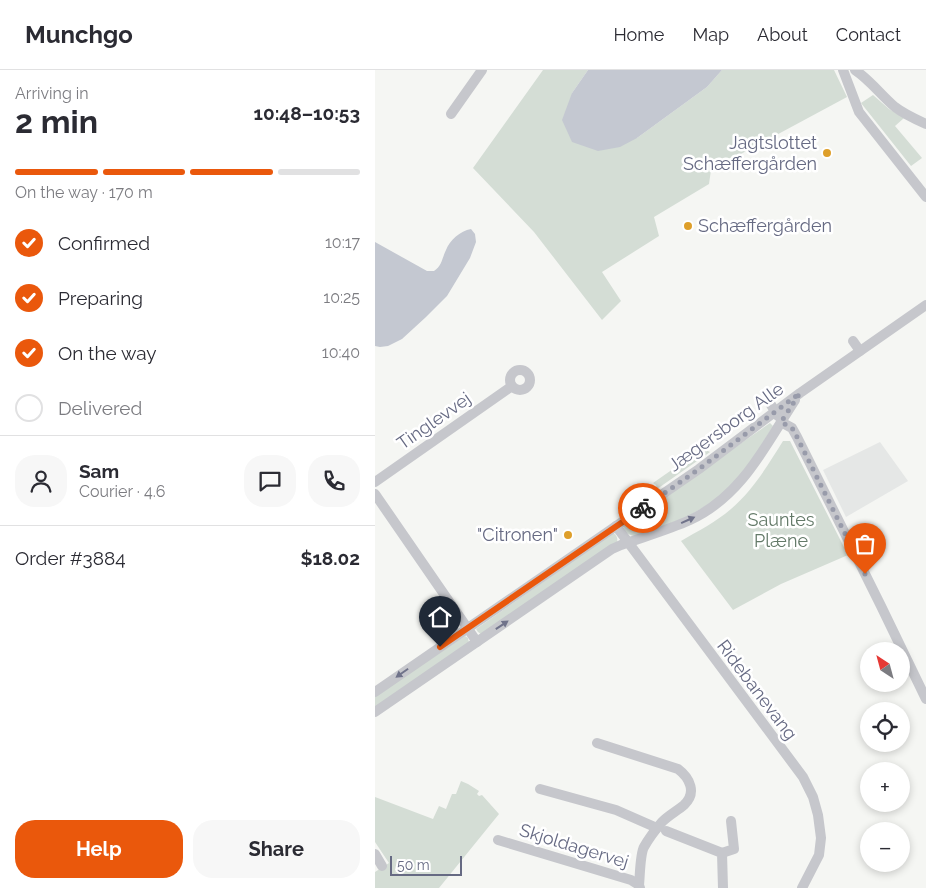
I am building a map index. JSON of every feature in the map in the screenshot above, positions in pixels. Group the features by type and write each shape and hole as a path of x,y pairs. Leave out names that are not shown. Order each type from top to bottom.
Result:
{"street":[{"path":"848,71 869,81 897,108 910,117 926,124"},
{"path":"848,71 859,112 926,197"},
{"path":"451,114 477,72"},
{"name":"Jægersborg Alle","path":"375,692 699,469 800,393 926,305"},
{"path":"853,341 860,351"},
{"name":"Tinglevvej","path":"375,482 512,386"},
{"name":"Jægersborg Alle","path":"375,712 612,549 689,521 725,498 750,469 800,393"},
{"path":"768,400 781,422 792,428 797,437 926,699"},
{"path":"375,494 477,642"},
{"name":"Ridebanevang","path":"615,526 803,777 813,797 821,838 819,855 802,888"},
{"name":"Skjoldagervej","path":"498,840 631,880 640,886 643,848 661,830 664,820 685,803 691,789 690,782 686,775 678,769 597,743"},
{"path":"540,789 616,810 721,853 734,849 731,821"},
{"path":"721,853 723,888"},
{"path":"375,854 382,866"}],"shaded area":[{"path":"588,70 722,70 707,87 637,138 620,147 598,151 572,142 562,120 572,93"},
{"path":"471,229 475,234 476,242 470,258 447,296 402,339 388,346 375,346 375,242 427,271 434,271 440,264 453,239"},
{"path":"880,442 908,481 846,517 823,470"}],"green space":[{"path":"543,70 588,70 572,93 637,138 707,87 722,70 834,70 847,97 711,170 709,184 654,217 659,236 602,272 621,301 602,320 534,232 473,168"},
{"path":"873,95 889,109 904,118 895,126 922,158 911,166 861,103"},
{"path":"770,423 773,426 749,465 721,497 685,518 634,536 625,531 623,525"},
{"name":"Sauntes Plæne","path":"783,441 790,441 848,555 781,584 733,610 681,541 719,518 739,502 760,477"},
{"path":"706,446 710,452 657,489 653,483"},
{"path":"613,533 617,537 617,542 481,634 478,632 476,629"},
{"path":"465,636 468,638 469,643 375,709 375,696"},
{"path":"461,781 479,791 477,794 479,796 482,795 499,814 439,888 375,888 375,872 389,863 375,842 375,797 433,819 439,806 446,809 452,794 456,794"}],"way so far":[{"path":"643,508 699,469 800,393 781,422 794,431 865,574"}],"place":[{"name":"Jagtslottet Schæffergården","path":"827,153"},
{"name":"Schæffergården","path":"688,226"},
{"name":"\"Citronen\"","path":"568,535"}],"route":[{"path":"440,647 643,508"}]}
